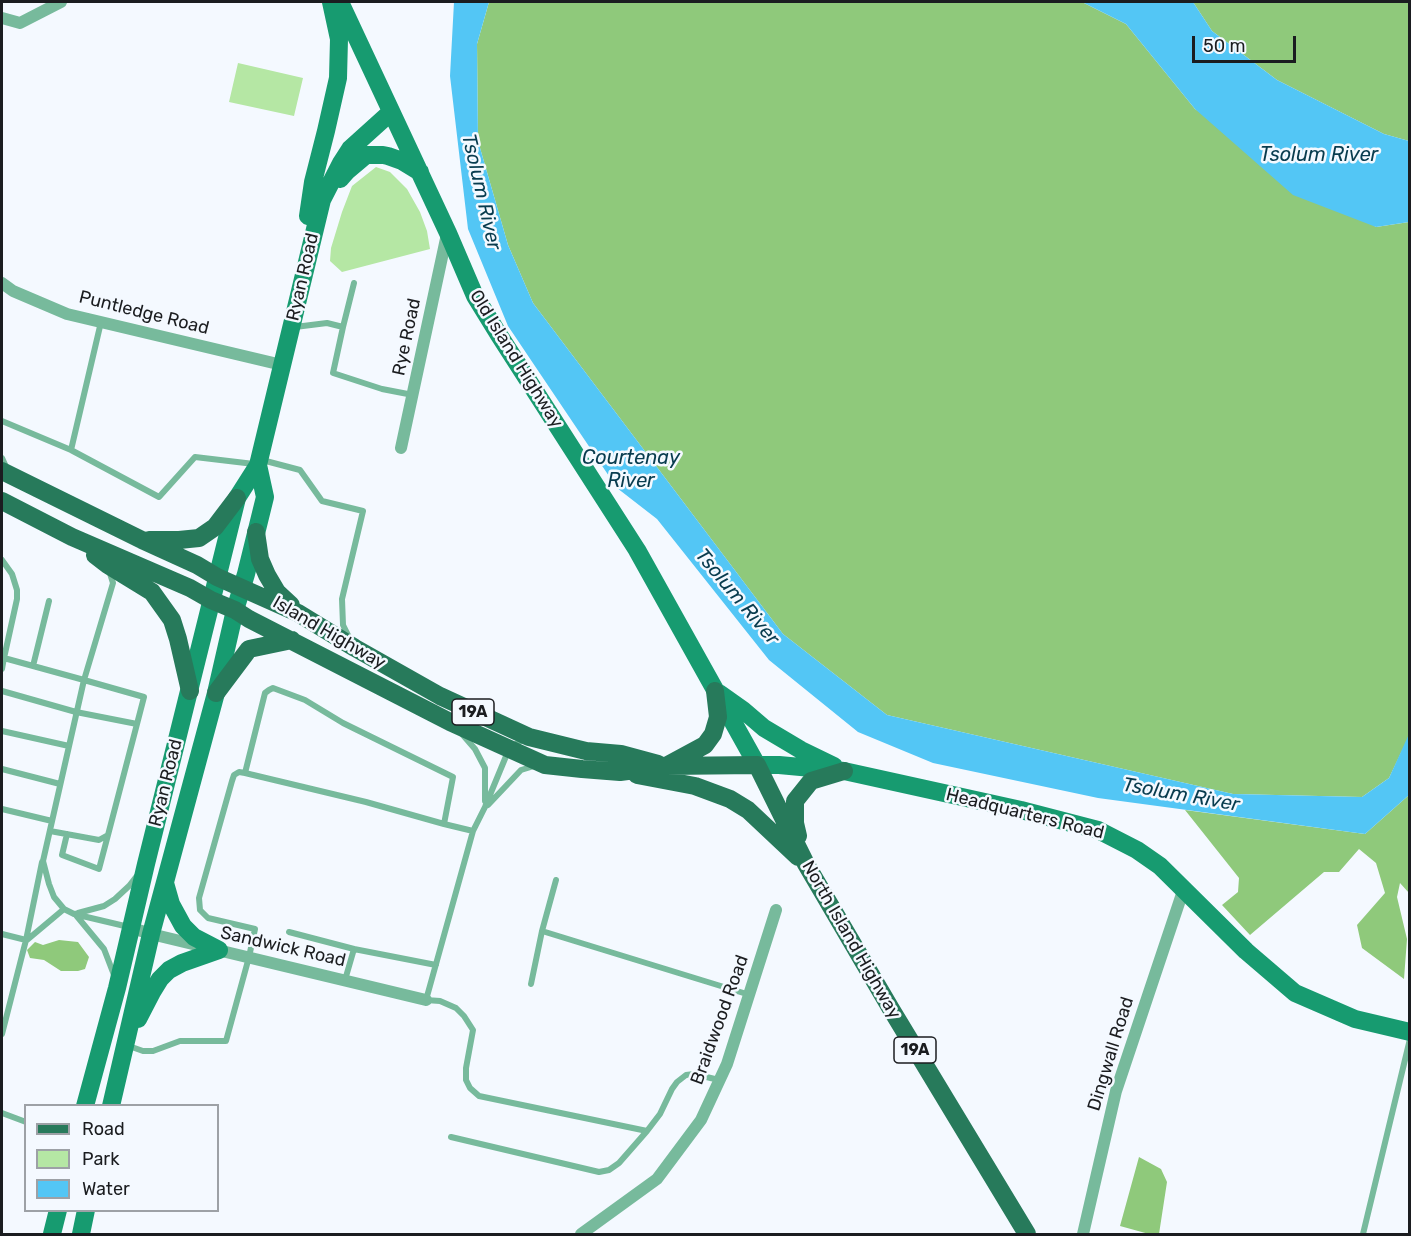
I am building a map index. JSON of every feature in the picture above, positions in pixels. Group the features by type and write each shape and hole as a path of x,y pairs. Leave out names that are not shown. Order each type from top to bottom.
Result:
{"main road":[{"path":"291,327 313,182 338,78 339,39 331,2"},
{"name":"Old Island Highway","path":"340,2 475,296 637,550 757,765"},
{"name":"Ryan Road","path":"86,1104 132,928 237,498 258,462 322,200 350,149 391,112"},
{"path":"322,200 347,171 366,155 382,154 402,161 420,172"},
{"name":"Ryan Road","path":"111,1104 151,934 216,693 265,497 258,462"},
{"name":"Island Highway","path":"6,473 197,565 217,577 298,613 440,696 529,737 586,751 621,754 666,766"},
{"path":"142,540 199,538 215,527 237,498"},
{"name":"Island Highway","path":"2,501 72,537 190,588 450,722 544,765 620,772 666,766 757,765"},
{"path":"256,532 260,559 267,575 277,592 298,613"},
{"path":"72,537 108,565 152,592 172,620 190,690"},
{"path":"216,693 249,649 292,640"},
{"path":"666,766 705,745 713,734 718,717 715,690"},
{"path":"715,690 764,728 844,771"},
{"name":"Headquarters Road","path":"757,765 844,771 1021,810 1098,830 1137,850 1160,866 1246,951 1295,993 1354,1019 1410,1032"},
{"name":"North Island Highway","path":"757,765 806,864 1026,1234"},
{"path":"806,864 795,823 795,801 811,781 844,771"},
{"path":"620,772 695,786 730,799 748,810 806,864"},
{"path":"165,881 171,904 183,926 194,937 219,951"},
{"path":"125,1045 152,992 169,970 182,963 219,951"},
{"path":"52,1234 58,1212"},
{"path":"81,1234 86,1212"}],"street":[{"path":"2,18 20,23 61,2"},
{"name":"Rye Road","path":"401,448 448,233"},
{"name":"Puntledge Road","path":"2,283 13,291 67,314 282,365"},
{"name":"Dingwall Road","path":"1083,1234 1116,1091 1184,888"},
{"name":"Braidwood Road","path":"582,1234 657,1179 701,1120 727,1064 776,910"},
{"name":"Sandwick Road","path":"132,928 426,1000"}],"lane":[{"path":"354,283 333,373 382,389 412,395"},
{"path":"71,450 101,322"},
{"path":"291,327 327,323 343,327"},
{"path":"2,421 71,450 159,497 195,457 258,462 300,470 322,501 363,511 342,598 343,625 356,648"},
{"path":"2,458 6,473"},
{"path":"2,560 12,574 17,590 2,669"},
{"path":"2,1034 4,1012 26,940 76,712 113,583 108,565"},
{"path":"33,666 48,601"},
{"path":"3,658 144,697 99,869 62,855 67,834"},
{"path":"245,773 265,693 273,688 305,700 343,723 453,777 444,824"},
{"path":"2,691 76,712 137,724"},
{"path":"450,722 475,749 485,768 485,807"},
{"path":"2,731 69,746"},
{"path":"529,737 509,749 473,831 426,1000 456,1008 473,1030 466,1080 470,1088 479,1096 647,1131"},
{"path":"485,807 521,770 544,765"},
{"path":"2,769 60,784"},
{"path":"125,1045 143,1051 153,1051 180,1041 226,1041 255,929 208,918 200,910 199,898 234,775 240,772 245,773 473,831"},
{"path":"2,809 52,821"},
{"path":"50,831 99,840 108,835"},
{"path":"43,861 54,897 64,909 74,914 132,928"},
{"path":"74,914 104,906 115,899 129,886 146,864"},
{"path":"531,984 556,880"},
{"path":"26,940 64,909"},
{"path":"74,914 104,949 114,972 117,988"},
{"path":"542,931 750,995"},
{"path":"289,932 354,949 436,965"},
{"path":"2,934 26,940"},
{"path":"345,980 354,949"},
{"path":"1363,1234 1410,1039"},
{"path":"451,1137 599,1172 609,1170 620,1163 647,1131 660,1114 677,1082 686,1075 694,1074 720,1080"},
{"path":"2,1113 24,1121"}],"green space":[{"path":"489,2 1082,2 1126,24 1195,109 1376,227 1409,222 1410,734 1389,778 1362,797 1233,794 887,715 783,634 533,303 508,245 478,141 477,44"},
{"path":"1193,2 1409,2 1409,141 1384,134 1277,80 1212,31"},
{"path":"238,63 303,78 294,116 229,102"},
{"path":"376,167 390,172 407,189 420,212 427,231 430,249 342,272 330,261 331,248 342,212 352,186"},
{"path":"1409,795 1409,893 1400,883 1397,897 1407,939 1404,979 1362,948 1357,925 1385,893 1376,863 1359,849 1339,872 1324,872 1250,935 1222,905 1238,892 1239,878 1185,810 1365,834"},
{"path":"59,940 78,942 89,957 85,969 61,971 44,960 30,958 27,950 35,942 43,945"},
{"path":"1139,1157 1161,1169 1167,1182 1159,1234 1149,1234 1120,1226"}],"water":[{"name":"Courtenay River","path":"454,2 489,2 477,44 478,141 508,245 533,303 783,634 887,715 1233,794 1362,797 1389,778 1409,734 1409,795 1365,834 1098,798 933,763 858,732 769,660 657,519 617,488 508,326 468,229 450,76"},
{"name":"Tsolum River","path":"1082,2 1193,2 1212,31 1277,80 1384,134 1409,141 1409,222 1376,227 1293,195 1195,109 1126,24"}]}
